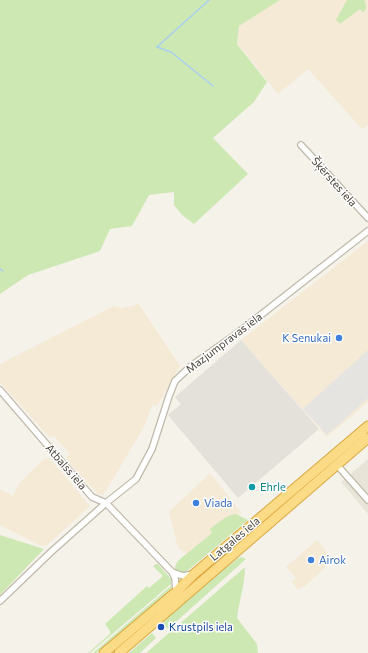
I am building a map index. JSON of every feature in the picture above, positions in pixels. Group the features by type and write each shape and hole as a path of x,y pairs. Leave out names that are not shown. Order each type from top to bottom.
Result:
{"highway":[{"name":"Latgales iela","path":"104,653 176,592 194,574 368,426"},
{"name":"Latgales iela","path":"119,653 368,438"}],"street":[{"name":"Šķērstes iela","path":"301,145 368,218"},
{"name":"Mazjumpravas iela","path":"0,601 46,556 106,503 136,479 152,449 175,381 191,366 238,332 368,231"},
{"name":"Atbalss iela","path":"0,390 92,498 106,503 172,572"},
{"path":"337,465 368,500"},
{"path":"172,572 183,576 194,574"},
{"path":"172,572 175,578 176,592"}],"shaded area":[{"path":"280,0 368,0 368,125 362,129 308,69 278,94 237,43 239,26"},
{"path":"368,241 368,402 327,437 241,340"},
{"path":"138,303 180,366 157,406 152,405 145,425 103,495 98,494 66,460 70,454 54,436 50,438 0,382 0,364 114,306 121,308 133,306"},
{"path":"241,340 319,429 238,498 168,415 181,404 175,397"},
{"path":"368,350 368,398 327,435 303,409"},
{"path":"49,458 90,506 46,546 41,546 0,525 0,489 13,496 19,483 44,459"},
{"path":"368,459 368,514 341,482"},
{"name":"Viada","path":"210,473 242,513 238,515 231,515 210,529 212,533 187,554 178,548 169,512"},
{"name":"Airok","path":"317,540 328,554 327,566 304,587 303,586 298,590 292,582 296,578 286,567"}],"green space":[{"path":"0,0 280,0 239,26 237,44 267,82 254,102 213,138 248,174 194,224 182,215 174,205 174,192 149,195 132,226 110,229 100,251 28,275 0,294"},
{"path":"347,0 364,0 366,8 363,12 360,9 340,24 336,20"},
{"path":"368,431 368,435 193,584 192,582"},
{"path":"236,514 248,520 186,572 180,573 174,570 180,559 212,533 210,529 225,518"},
{"path":"0,535 44,549 0,595"},
{"path":"242,557 246,559 168,629 163,623 179,606 238,558"},
{"path":"158,564 171,579 171,584 90,653 88,653 110,634 110,631 105,624 147,586 149,588 163,576 153,566"},
{"path":"245,567 237,618 257,644 258,653 146,653"},
{"path":"172,585 170,590 108,645 96,653 93,653"},
{"path":"152,633 156,638 140,653 129,653"}],"waterway":[{"path":"209,0 157,47 171,52 213,86"}],"place":[{"name":"K Senukai","path":"339,338"},
{"name":"Ehrle","path":"252,487"},
{"name":"Viada","path":"196,503"},
{"name":"Airok","path":"311,560"},
{"name":"Krustpils iela","path":"161,627"}]}
